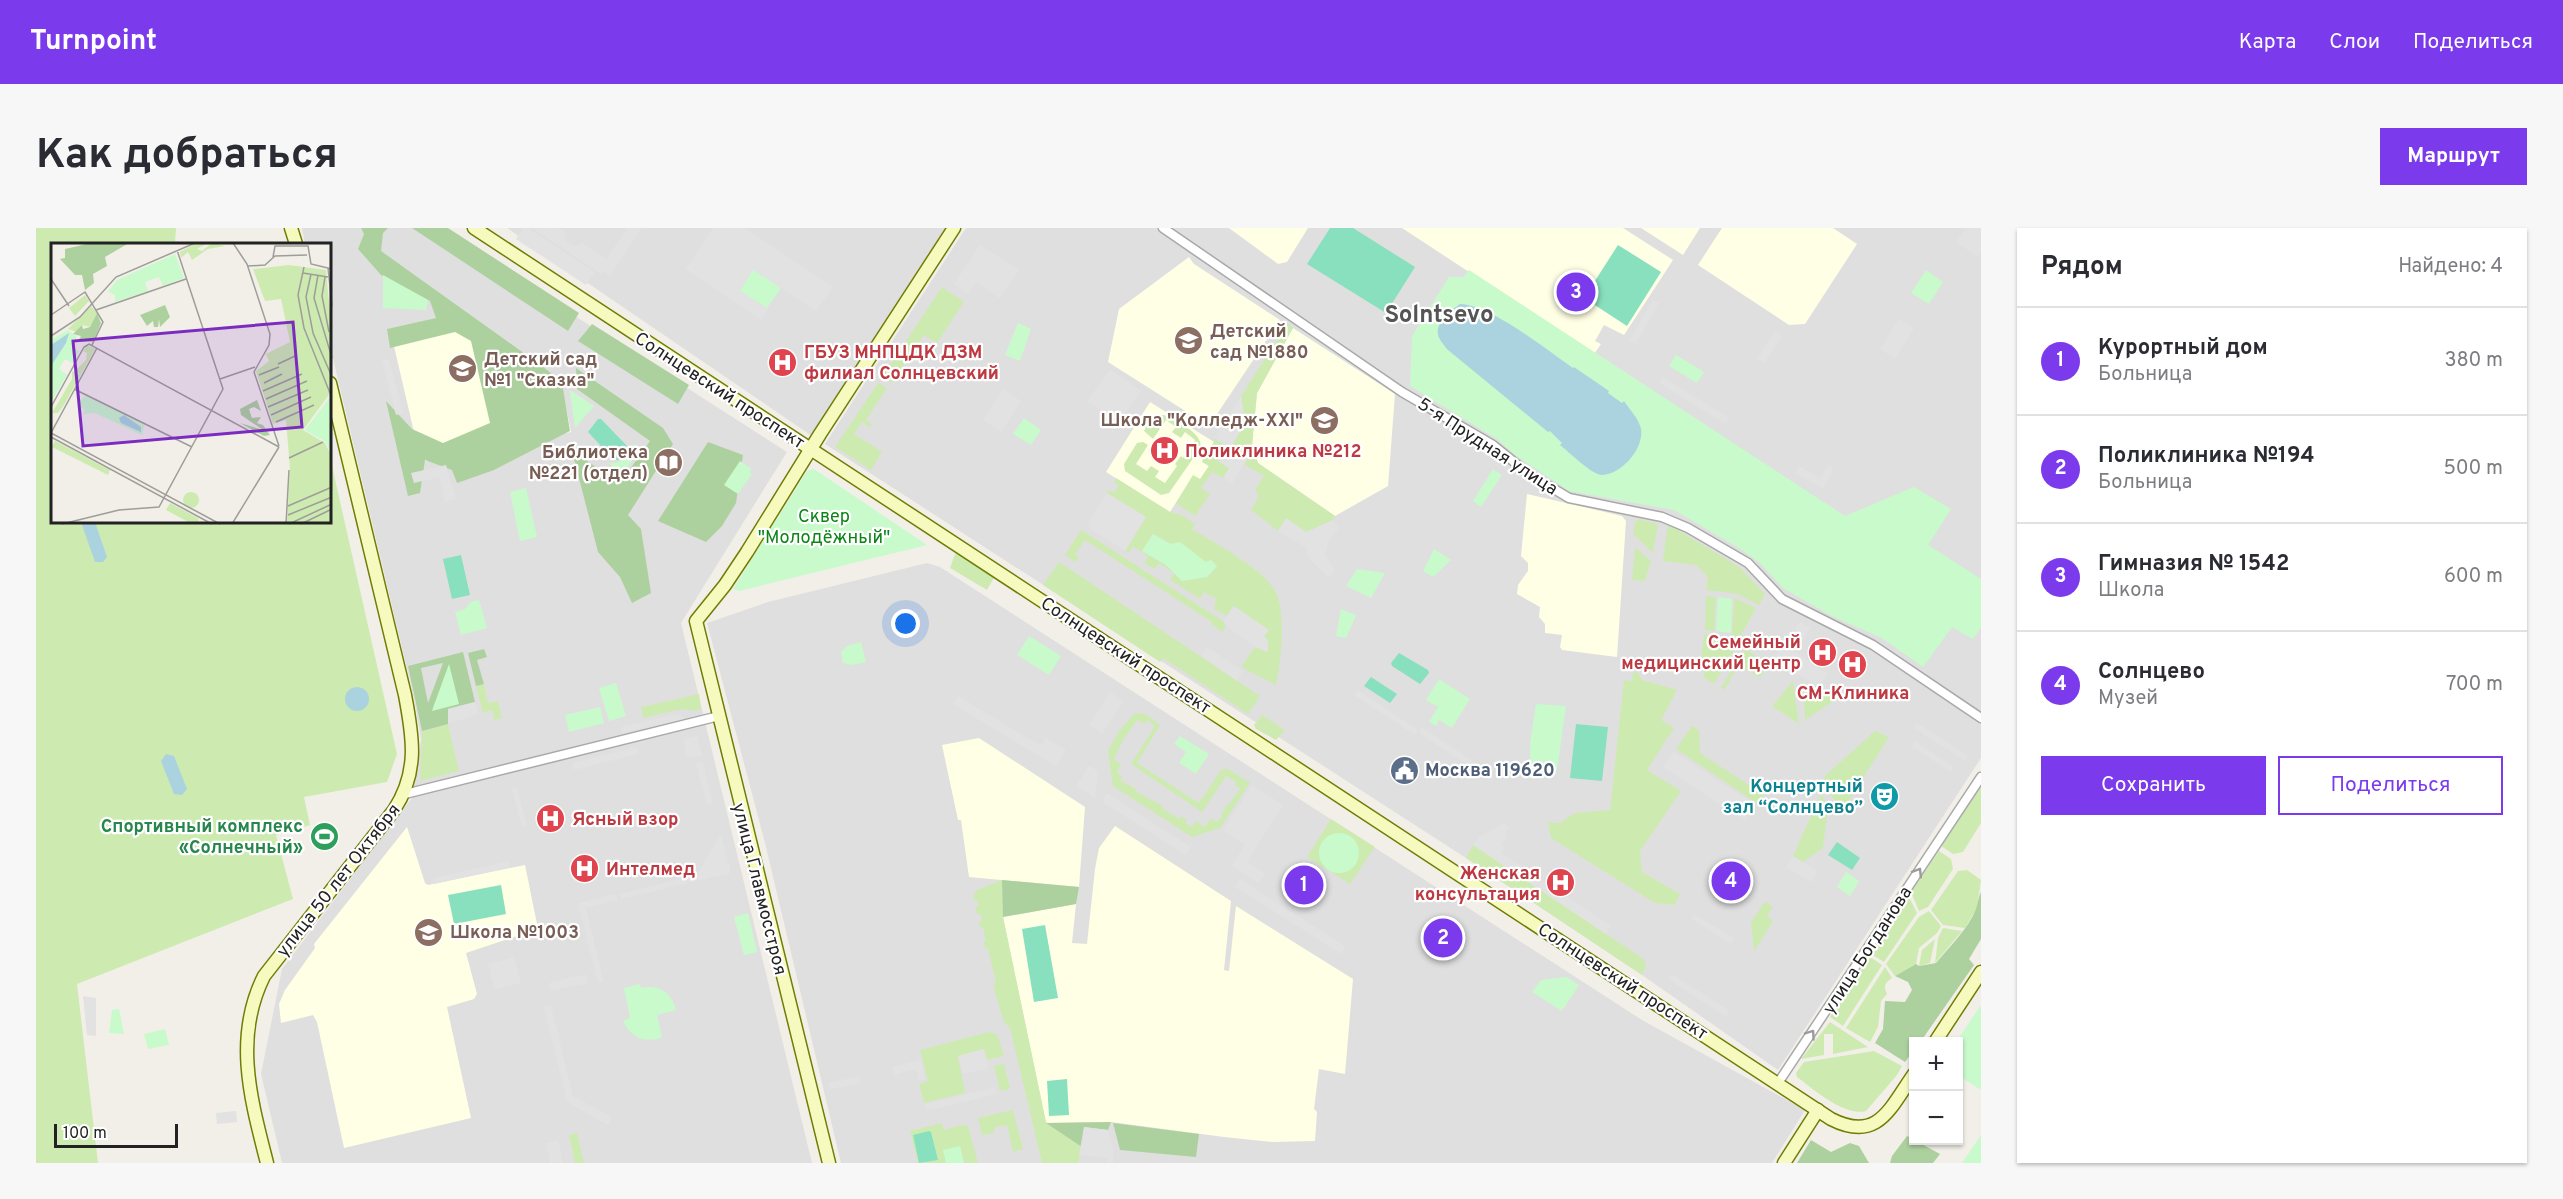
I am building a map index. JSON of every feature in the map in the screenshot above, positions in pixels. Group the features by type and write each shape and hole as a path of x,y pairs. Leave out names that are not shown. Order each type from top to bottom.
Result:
{"street":[{"path":"291,228 296,243"},
{"name":"Солнцевский проспект","path":"474,228 1778,1083"},
{"path":"811,450 954,228"},
{"name":"5-я Прудная улица","path":"1163,228 1402,392 1492,445 1529,474 1569,498 1662,517 1688,528 1748,563 1782,599 1873,645 1981,718"},
{"name":"улица 50 лет Октября","path":"267,1163 252,1104 247,1070 247,1034 256,993 264,976 405,794 413,748 408,706 332,391"},
{"name":"улица Главмосстроя","path":"811,450 732,574 696,621 829,1163"},
{"path":"405,794 719,716"},
{"name":"улица Богданова","path":"1778,1083 1981,777"},
{"path":"1938,1037 1981,972"},
{"path":"1778,1083 1844,1126 1866,1128 1875,1124 1886,1112 1909,1081"},
{"path":"1784,1163 1818,1110"}],"shaded area":[{"path":"302,228 438,228 787,452 681,623 812,1163 282,1163 261,1074 282,969 412,798 421,740 414,698 332,354 332,243 305,243"},
{"path":"507,228 950,228 812,436"},
{"path":"523,228 528,228 595,272 586,285 516,239"},
{"path":"532,228 558,228 565,232 565,239 569,244 576,246 582,243 606,259 627,228 642,228 610,276 603,271 601,274"},
{"path":"713,228 745,228 833,287 816,311 753,270 740,291 768,309 761,320 686,269"},
{"path":"966,228 1981,228 1981,758 1778,1070 1642,975 1466,858 825,444"},
{"path":"1229,228 1308,228 1287,262 1278,264"},
{"path":"1402,228 1623,228 1673,260 1624,335 1604,325 1595,341 1601,344 1594,354"},
{"path":"1641,228 1700,228 1683,255"},
{"path":"1722,228 1833,228 1857,244 1805,324 1789,325 1698,265"},
{"path":"1966,228 1981,228 1981,252 1978,257 1956,242"},
{"path":"980,245 1019,270 999,298 976,282 968,294 954,284"},
{"name":"Детский сад №1880","path":"1189,257 1194,264 1280,320 1209,426 1108,362 1119,309"},
{"path":"1653,300 1659,303 1636,344 1629,341"},
{"name":"Детский сад №1 \"Сказка\"","path":"446,316 563,392 571,432 489,449 488,446 421,462 390,329"},
{"path":"1899,318 1914,329 1895,359 1880,349"},
{"name":"Школа \"Колледж-XXI\"","path":"1293,328 1395,394 1388,486 1335,516 1258,463 1252,445 1257,393"},
{"path":"1775,331 1782,336 1764,363 1757,358"},
{"path":"389,359 403,413 396,415 382,360"},
{"path":"1110,369 1141,391 1119,423 1087,401"},
{"path":"1663,377 1729,418 1725,424 1659,383"},
{"path":"1003,389 1021,401 1001,432 983,420"},
{"path":"1241,396 1245,424 1232,445 1249,456 1232,484 1223,478 1229,468 1218,461 1227,446 1214,438"},
{"name":"Поликлиника №212","path":"1150,402 1214,442 1202,461 1209,466 1200,480 1193,476 1170,512 1106,472"},
{"path":"446,465 456,499 445,502 439,477 414,483 411,473"},
{"path":"1828,465 1834,469 1823,489 1795,473 1799,466 1820,478"},
{"path":"1107,493 1146,517 1125,551 1086,526"},
{"path":"1527,494 1622,516 1626,521 1617,657 1562,650 1560,647 1562,635 1545,633 1545,624 1539,617 1540,607 1517,594 1518,585 1528,571 1528,563 1521,556"},
{"path":"1286,518 1306,532 1333,520 1339,528 1329,540 1325,555 1335,570 1329,578 1307,557 1308,549 1278,531"},
{"path":"927,563 940,567 1642,1020 1805,1110 1772,1163 841,1163 765,843 707,623 768,602"},
{"path":"1234,606 1269,630 1264,636 1268,640 1268,652 1255,647 1226,626 1223,621"},
{"path":"1800,621 1810,628 1795,652 1828,674 1819,687 1774,659"},
{"path":"1207,647 1243,671 1237,681 1201,656"},
{"path":"1358,690 1418,730 1415,735 1354,695"},
{"path":"1110,692 1124,701 1102,734 1089,725"},
{"path":"958,696 1041,746 1046,738 1066,750 1056,766 953,704"},
{"path":"475,702 478,714 448,724 448,709"},
{"path":"681,713 683,719 622,733 621,727"},
{"path":"1917,723 1969,756 1965,761 1914,728"},
{"path":"1422,727 1481,766 1478,772 1419,733"},
{"path":"697,736 702,755 687,759 683,740"},
{"path":"979,738 1085,807 1079,887 969,877 961,820 958,820 942,745"},
{"path":"1915,741 1954,767 1951,772 1912,747"},
{"path":"637,747 638,754 574,770 573,763"},
{"path":"1674,752 1756,805 1745,821 1663,767"},
{"path":"703,762 713,804 707,805 696,764"},
{"path":"1089,766 1098,771 1095,797 1076,786"},
{"path":"1252,785 1283,805 1247,862 1265,874 1259,883 1232,866 1245,844 1223,830"},
{"path":"517,787 527,825 522,827 512,788"},
{"path":"1107,793 1191,847 1186,855 1102,802"},
{"path":"1504,823 1509,827 1506,833 1508,835 1502,845 1505,848 1502,853 1611,926 1606,934 1473,845 1479,837"},
{"path":"1115,826 1231,901 1224,970 1229,971 1236,906 1353,979 1345,1074 1319,1069 1314,1109 1317,1112 1315,1141 1272,1142 1111,1122 1046,1123 1003,917 1076,904 1072,943 1087,944 1099,848"},
{"name":"Школа №1003","path":"407,827 425,883 428,885 525,865 538,929 466,953 477,994 474,999 447,1007 471,1118 344,1148 317,1022 313,1015 281,1023 279,1004 285,990 315,948 314,944"},
{"path":"721,834 731,873 621,899 619,894 696,875"},
{"path":"1793,856 1818,871 1811,882 1786,867"},
{"path":"509,861 511,867 434,884 433,878"},
{"path":"1240,879 1346,947 1341,954 1235,887"},
{"path":"616,894 618,900 586,908 604,982 598,983 578,903"},
{"path":"1694,914 1734,938 1731,944 1691,919"},
{"path":"514,957 521,983 495,990 488,964"},
{"path":"586,974 588,983 551,991 549,983"},
{"path":"1672,974 1730,1011 1726,1017 1668,979"},
{"path":"83,996 96,998 96,1036 87,1035"},
{"path":"551,1005 573,1096 612,1117 608,1125 567,1102 544,1007"},
{"path":"984,1049 989,1068 963,1074 958,1056"},
{"path":"921,1060 925,1079 919,1080 916,1069 894,1075 892,1067"},
{"path":"859,1076 861,1083 829,1090 828,1083"},
{"path":"995,1087 997,1094 927,1111 925,1104"},
{"path":"236,1111 237,1122 217,1124 216,1113"},
{"path":"1084,1127 1108,1130 1114,1150 1113,1163 1107,1163 1107,1158 1079,1155"},
{"path":"558,1140 563,1163 550,1163 546,1143"}],"green space":[{"path":"36,228 176,228 175,243 51,243 51,524 332,524 332,466 397,754 387,782 304,797 310,825 276,835 293,899 77,984 98,1163 36,1163"},
{"path":"361,228 388,228 383,233 381,251 562,382 570,431 494,470 457,483 452,470 425,460 420,493 408,496 386,401 412,429 443,443 490,423 471,341 455,332 390,348 387,329 436,318 430,301 381,275 358,249 364,234"},
{"path":"412,228 448,228 579,313 568,331"},
{"path":"1330,228 1353,228 1415,267 1386,313 1307,264"},
{"path":"1618,245 1661,272 1627,326 1584,298"},
{"path":"753,269 781,288 767,308 740,291"},
{"path":"1469,270 1845,516 1914,487 1951,509 1928,545 1981,579 1981,627 1973,639 1952,627 1923,667 1882,638 1832,616 1783,588 1760,563 1674,510 1569,491 1515,455 1497,439 1410,386 1412,336 1449,277 1464,277"},
{"path":"1926,270 1943,282 1929,304 1911,293"},
{"path":"383,275 428,300 426,310 383,308"},
{"path":"942,287 964,302 937,343 924,335 892,383 882,377"},
{"path":"1018,323 1031,329 1020,361 1005,355"},
{"path":"1288,323 1293,328 1257,393 1252,445 1258,463 1335,516 1333,520 1306,532 1286,518 1278,531 1251,510 1259,496 1255,490 1264,476 1244,464 1249,456 1232,445 1245,424 1241,396"},
{"path":"592,324 689,385 678,404 578,341"},
{"path":"1676,355 1704,372 1697,383 1669,366"},
{"path":"576,368 663,428 673,444 628,515 641,529 651,593 632,603 620,577 598,552 572,451 620,483 650,441 577,389"},
{"path":"878,383 887,388 866,420 872,424 870,427 862,422 854,434 882,452 871,470 835,447"},
{"path":"570,390 594,406 575,428 570,393"},
{"path":"1164,415 1193,432 1200,441 1201,447 1169,493 1161,495 1125,471 1124,464 1137,443 1143,442 1148,445 1136,464 1147,471 1151,466 1159,471 1155,477 1165,483 1177,466 1175,464 1181,456 1183,458 1195,440 1185,432 1181,438 1172,432 1176,427 1166,420 1153,439 1144,431 1152,420"},
{"path":"1024,418 1041,430 1031,445 1013,434"},
{"path":"598,419 601,419 628,447 628,450 618,460 614,460 588,432"},
{"path":"1214,438 1227,446 1230,468 1223,478 1212,472 1201,488 1210,494 1195,516 1176,503 1193,475 1200,479 1209,466 1202,462"},
{"path":"708,442 743,455 736,503 722,526 706,542 658,521"},
{"path":"634,444 641,450 619,477 609,463 619,462"},
{"path":"740,461 752,469 749,472 752,474 738,494 724,485"},
{"name":"Сквер \"Молодёжный\"","path":"814,469 927,545 739,591 733,589 807,471"},
{"path":"1493,469 1502,475 1481,507 1473,501"},
{"path":"1116,478 1170,512 1182,515 1195,524 1192,529 1248,564 1267,580 1278,598 1282,622 1280,663 1276,685 1241,667 1255,647 1267,652 1264,636 1269,630 1233,606 1227,616 1214,609 1216,599 1204,592 1200,599 1170,580 1174,573 1159,563 1155,569 1144,563 1148,556 1133,546 1129,553 1125,551 1146,517 1107,493 1108,490 1114,493 1119,485 1114,482","holes":["1153,534 1206,563 1211,560 1217,567 1207,577 1182,581 1166,565 1142,551"]},
{"path":"526,488 537,537 520,541 510,492"},
{"path":"1639,519 1658,524 1653,553 1633,534 1635,522"},
{"path":"1668,524 1739,567 1765,594 1759,605 1738,594 1706,590 1708,577 1696,565 1663,561"},
{"path":"1081,530 1223,621 1226,626 1222,632 1211,624 1212,622 1085,540 1075,554 1079,557 1075,562 1065,555"},
{"path":"1153,534 1170,544 1180,542 1206,562 1211,560 1217,566 1207,577 1182,581 1166,565 1142,551"},
{"path":"1635,547 1651,561 1645,581 1632,580"},
{"path":"1434,549 1451,560 1433,577 1423,571"},
{"path":"955,554 995,576 987,590 950,568"},
{"path":"461,555 470,595 452,599 443,559"},
{"path":"1059,562 1260,696 1248,714 1163,658 1160,662 1043,585"},
{"path":"1357,569 1385,573 1371,598 1346,586"},
{"path":"1706,596 1716,597 1714,631 1705,630"},
{"path":"1718,597 1732,599 1731,633 1716,631"},
{"path":"1734,598 1756,608 1740,637 1732,635"},
{"path":"479,600 487,628 461,635 455,612 465,609 470,602"},
{"path":"1341,609 1356,615 1346,638 1336,636"},
{"path":"1704,634 1738,643 1714,684 1703,677 1708,665 1701,661"},
{"path":"1029,636 1061,656 1049,675 1017,655"},
{"path":"861,642 866,662 852,665 843,663 841,652 847,646"},
{"path":"484,649 487,657 477,660 484,684 476,686 468,653"},
{"path":"1746,649 1768,664 1760,678 1739,665 1724,690 1721,687"},
{"path":"463,652 475,702 448,709 448,724 422,731 408,666","holes":["443,663 428,703 421,668"]},
{"path":"1399,653 1428,670 1429,673 1420,684 1392,666 1391,663"},
{"path":"449,664 459,704 432,711 434,705"},
{"path":"1633,672 1638,673 1642,680 1677,690 1661,720 1674,728 1647,770 1681,791 1640,851 1642,872 1680,894 1675,905 1655,903 1551,838 1548,822 1560,823 1575,813 1610,810 1624,680 1632,681"},
{"path":"1371,677 1397,694 1390,703 1364,686"},
{"path":"1439,679 1470,699 1452,728 1439,720 1436,726 1429,722 1438,707 1426,700"},
{"path":"1793,681 1799,724 1772,706"},
{"path":"616,683 626,716 609,721 599,688"},
{"path":"1803,683 1838,698 1805,720"},
{"path":"484,684 488,703 498,701 502,718 494,720 492,710 483,713 476,686"},
{"path":"699,694 701,709 694,711 682,709 643,718 641,707"},
{"path":"1536,704 1566,706 1557,770 1552,770 1549,776 1530,779 1530,744"},
{"path":"600,707 604,723 569,732 565,715"},
{"path":"1135,713 1146,714 1160,725 1137,763 1199,803 1221,770 1228,769 1250,783 1220,828 1192,837 1113,786 1108,751 1119,731","holes":["1137,720 1144,724 1147,720 1155,726 1131,764 1202,812 1226,776 1236,782 1235,785 1240,789 1221,814 1223,816 1216,822 1211,818 1205,827 1196,821 1192,827 1185,823 1187,820 1181,816 1179,819 1162,808 1163,806 1120,780 1122,776 1117,772 1121,765 1114,759 1123,740"]},
{"path":"1262,715 1285,730 1276,740 1256,729 1254,725"},
{"path":"448,724 459,771 420,781 422,731"},
{"path":"1576,724 1608,727 1602,781 1570,778"},
{"path":"1692,726 1699,730 1700,753 1764,795 1758,804 1676,749"},
{"path":"1875,731 1889,737 1842,811 1823,783 1825,776"},
{"path":"1180,736 1209,754 1196,774 1179,763 1186,752 1174,744"},
{"path":"1981,786 1981,823 1963,852 1953,854 1941,846"},
{"path":"1821,794 1828,807 1823,848 1803,862 1793,856"},
{"path":"1331,819 1375,847 1350,884 1307,857"},
{"path":"1339,833 1353,839 1359,853 1353,867 1339,873 1325,867 1319,853 1325,839"},
{"path":"1837,842 1860,858 1852,870 1828,855"},
{"path":"1473,845 1645,960 1646,966 1642,975 1466,858"},
{"path":"1939,851 1951,859 1953,869 1928,907 1919,911 1911,892"},
{"path":"1967,870 1981,880 1977,908 1965,928 1943,925 1931,910 1958,871"},
{"path":"1846,872 1859,881 1850,896 1837,887"},
{"path":"1002,880 1003,917 1046,1122 1082,1147 1078,1163 1042,1163 1010,1028 1004,1022 993,985 996,983 988,948 985,948 983,942 986,941 983,927 980,928 981,914 977,914 975,907 979,906 973,896 977,890"},
{"path":"1002,880 1079,887 1076,904 1003,917"},
{"path":"501,885 506,914 454,924 448,895"},
{"path":"1981,892 1981,939 1969,959 1974,965 1924,1037 1909,1037 1909,1056 1905,1062 1875,1043 1883,1029 1885,1001 1905,1002 1912,990 1908,982 1895,976 1916,964 1919,966 1936,963 1958,938 1976,909"},
{"path":"1909,897 1917,913 1884,962 1871,954"},
{"path":"1765,902 1773,907 1767,916 1773,921 1754,952 1751,922"},
{"path":"1929,911 1941,926 1937,933 1919,948 1916,964 1895,976 1886,964 1919,917"},
{"path":"748,913 757,952 744,955 734,917"},
{"path":"1045,925 1058,998 1034,1002 1022,929"},
{"path":"1943,928 1962,931 1935,963 1938,938"},
{"path":"1935,939 1930,963 1919,966 1922,950"},
{"path":"1870,957 1882,965 1843,1026 1830,1017"},
{"path":"1885,967 1892,978 1885,985 1887,994 1881,1001 1878,1027 1870,1042 1846,1028"},
{"path":"1567,977 1579,985 1562,1011 1532,992 1541,980"},
{"path":"640,984 641,988 654,987 664,991 674,1004 676,1010 657,1015 662,1037 650,1040 640,1038 630,1032 623,1021 630,1018 624,988"},
{"path":"1981,1005 1981,1090 1963,1079 1963,1037 1960,1037"},
{"path":"119,1009 124,1034 109,1033 112,1010"},
{"path":"1830,1022 1868,1047 1833,1054 1833,1034 1824,1034 1824,1055 1801,1059"},
{"path":"165,1029 169,1045 148,1049 144,1034"},
{"path":"989,1032 997,1034 1004,1056 987,1060 984,1049 958,1056 965,1093 924,1103 919,1084 928,1081 920,1050"},
{"path":"1874,1051 1902,1066 1866,1111 1858,1112 1839,1106 1797,1077 1796,1073 1804,1062"},
{"path":"1004,1064 1010,1089 1000,1091 994,1066"},
{"path":"1067,1079 1069,1115 1049,1116 1047,1081"},
{"path":"1013,1110 1023,1149 1013,1152 1007,1125 994,1128 994,1133 982,1135 978,1118"},
{"path":"1111,1122 1108,1130 1084,1127 1082,1147 1046,1123"},
{"path":"942,1123 944,1130 961,1125 968,1126 978,1163 918,1163 910,1131"},
{"path":"1113,1123 1199,1134 1196,1157 1120,1150"},
{"path":"929,1131 938,1160 919,1163 913,1135"},
{"path":"577,1133 584,1163 575,1163 569,1135"},
{"path":"1981,1135 1981,1163 1962,1163"},
{"path":"1907,1136 1909,1145 1924,1145 1940,1154 1933,1163 1890,1163 1892,1156"},
{"path":"1811,1140 1831,1152 1850,1143 1859,1146 1869,1163 1797,1163"},
{"path":"960,1146 964,1163 946,1163 943,1150"}],"water":[{"path":"1460,304 1473,306 1503,320 1609,391 1608,393 1622,403 1624,401 1641,429 1639,444 1630,459 1610,474 1602,475 1592,471 1560,445 1562,443 1550,431 1548,432 1448,350 1440,339 1438,329 1441,321 1447,321 1453,315 1453,309"},
{"path":"96,524 107,557 103,562 95,562 82,525"},
{"path":"357,687 365,691 369,699 365,707 357,711 349,707 345,699 349,691"},
{"path":"166,754 174,756 187,789 182,795 174,794 161,761"}],"place":[{"name":"Гимназия № 1542","path":"1576,292"},
{"name":"Детский сад №1880","path":"1189,341"},
{"name":"ГБУЗ МНПЦДК ДЗМ филиал Солнцевский","path":"783,362"},
{"name":"Детский сад №1 \"Сказка\"","path":"463,369"},
{"name":"Школа \"Колледж-XXI\"","path":"1324,420"},
{"name":"Поликлиника №212","path":"1164,451"},
{"name":"Библиотека №221 (отдел)","path":"669,462"},
{"name":"Семейный медицинский центр","path":"1822,652"},
{"name":"СМ-Клиника","path":"1853,664"},
{"name":"Москва 119620","path":"1404,770"},
{"name":"Концертный зал “Солнцево”","path":"1884,796"},
{"name":"Ясный взор","path":"551,819"},
{"name":"Спортивный комплекс «Солнечный»","path":"324,836"},
{"name":"Интелмед","path":"585,869"},
{"name":"Солнцево","path":"1731,881"},
{"name":"Женская консультация","path":"1561,883"},
{"name":"Курортный дом","path":"1304,885"},
{"name":"Школа №1003","path":"429,932"},
{"name":"Поликлиника №194","path":"1443,938"}],"district":[{"name":"Solntsevo","path":"1439,314"}]}
